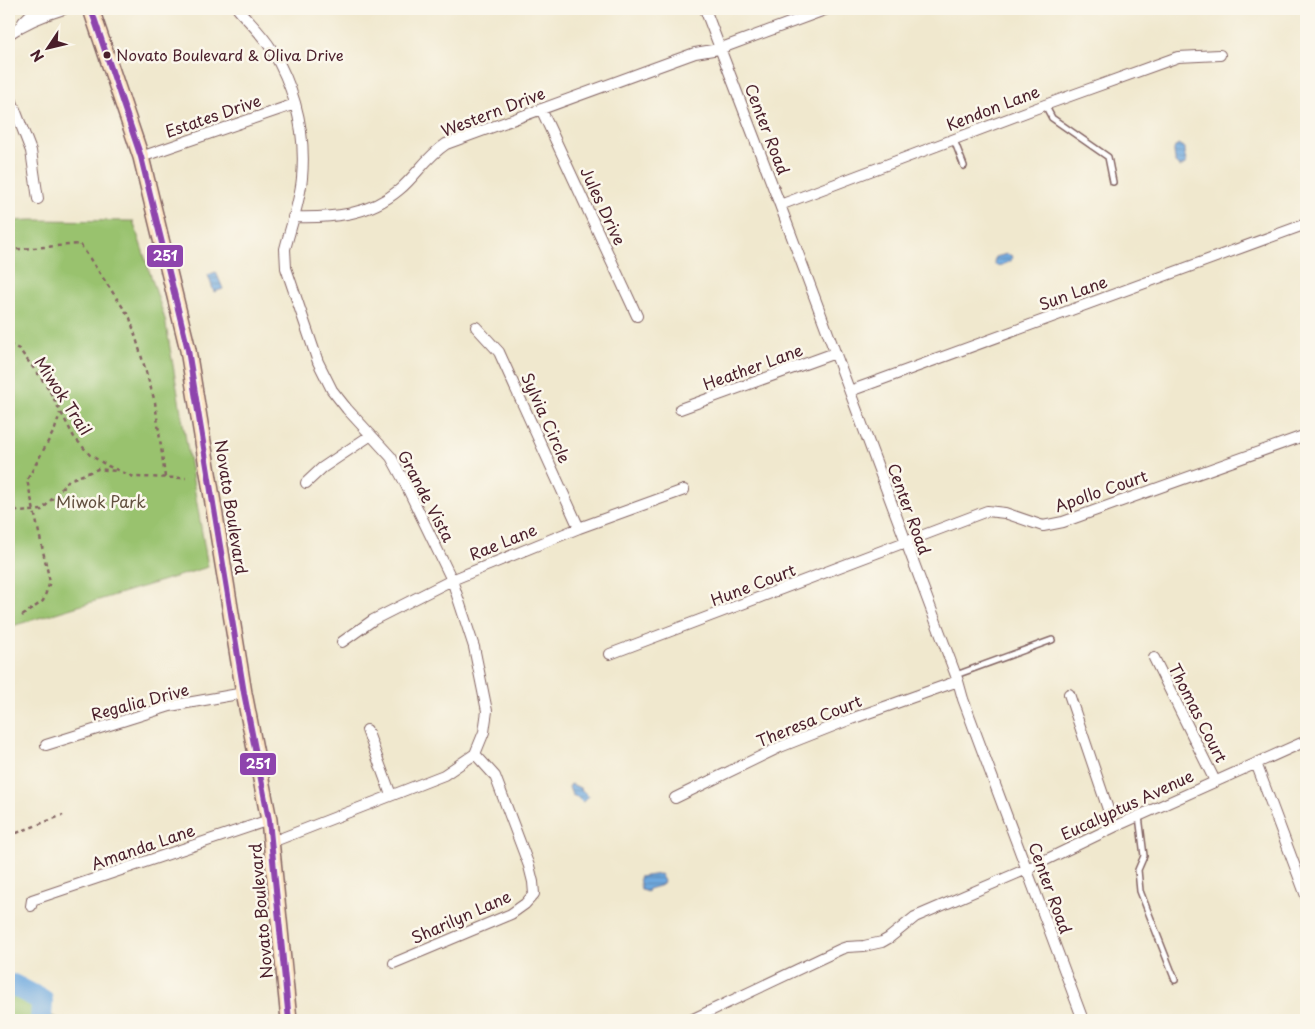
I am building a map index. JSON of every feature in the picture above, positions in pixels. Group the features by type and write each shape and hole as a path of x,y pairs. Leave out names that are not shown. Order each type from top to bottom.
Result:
{"main road":[{"name":"Novato Boulevard","path":"91,9 141,157 188,350 244,693 270,820 289,1020"}],"street":[{"path":"21,25 28,15 36,9"},
{"path":"9,34 21,25 64,9"},
{"name":"Grande Vista","path":"238,9 271,49 284,74 295,104 303,145 302,179 285,249 286,268 318,362 332,390 391,457 452,580 474,647 487,711 484,732 475,754"},
{"name":"Center Road","path":"705,9 850,391 1083,1020"},
{"name":"Western Drive","path":"293,217 337,216 359,212 384,200 399,190 425,161 446,144 695,53 719,48 827,9"},
{"name":"Kendon Lane","path":"780,204 1178,57 1220,54"},
{"path":"9,94 31,151 38,199"},
{"name":"Estates Drive","path":"141,157 295,104"},
{"name":"Jules Drive","path":"541,109 637,316"},
{"name":"Sun Lane","path":"850,391 1306,224"},
{"name":"Sylvia Circle","path":"476,327 499,352 579,528"},
{"name":"Heather Lane","path":"680,409 835,353"},
{"path":"306,483 322,468 371,435"},
{"name":"Apollo Court","path":"905,542 987,511 1005,513 1043,526 1063,522 1306,435"},
{"name":"Rae Lane","path":"342,642 373,620 452,580 579,528 684,490"},
{"name":"Hune Court","path":"610,654 891,549 905,542"},
{"name":"Thomas Court","path":"1154,658 1215,781"},
{"name":"Theresa Court","path":"675,798 780,747 957,678"},
{"name":"Regalia Drive","path":"46,745 170,706 244,693"},
{"path":"1069,694 1114,827"},
{"path":"367,730 392,795"},
{"name":"Eucalyptus Avenue","path":"691,1020 847,946 864,946 882,942 915,917 1027,869 1114,827 1306,740"},
{"path":"272,842 444,775 475,754"},
{"name":"Sharilyn Lane","path":"394,964 512,914 534,894 534,882 529,866 496,776 475,754"},
{"path":"1256,763 1306,896"},
{"name":"Amanda Lane","path":"30,906 32,900 270,820"}],"lane":[{"path":"1045,105 1052,118 1108,157 1113,182"},
{"path":"954,139 964,166"},
{"path":"957,678 1052,640"},
{"path":"1139,816 1144,856 1138,870 1140,891 1175,980"}],"path":[{"path":"9,250 80,244 130,318 155,402 165,477"},
{"name":"Miwok Trail","path":"9,344 19,349 46,386 74,437 90,455 108,466 134,477 186,478"},
{"path":"22,616 43,601 50,582 27,480 55,429 60,413"},
{"path":"9,504 18,512 42,510 69,480 98,469 121,472"},
{"path":"9,836 63,815"},
{"path":"9,1018 18,1020"}],"green space":[{"name":"Miwok Park","path":"9,221 133,221 165,319 208,567 9,627"},
{"path":"9,990 41,1011 61,1020 9,1020"}],"water":[{"path":"1179,144 1184,147 1186,161 1181,167 1175,163 1174,152"},
{"path":"1007,254 1012,256 1011,261 1000,266 995,265 996,257"},
{"path":"216,272 223,289 214,292 208,275"},
{"path":"571,784 580,788 588,796 587,799 582,802 572,795 569,787"},
{"path":"660,874 664,881 662,885 648,889 647,892 641,890 639,877"}],"waterway":[{"path":"9,986 13,985 42,1000 41,1020"}],"transit line":[{"name":"251","path":"91,9 141,157 188,350 244,693 269,820 289,1020"}],"place":[{"name":"Novato Boulevard & Oliva Drive","path":"107,55"}]}
